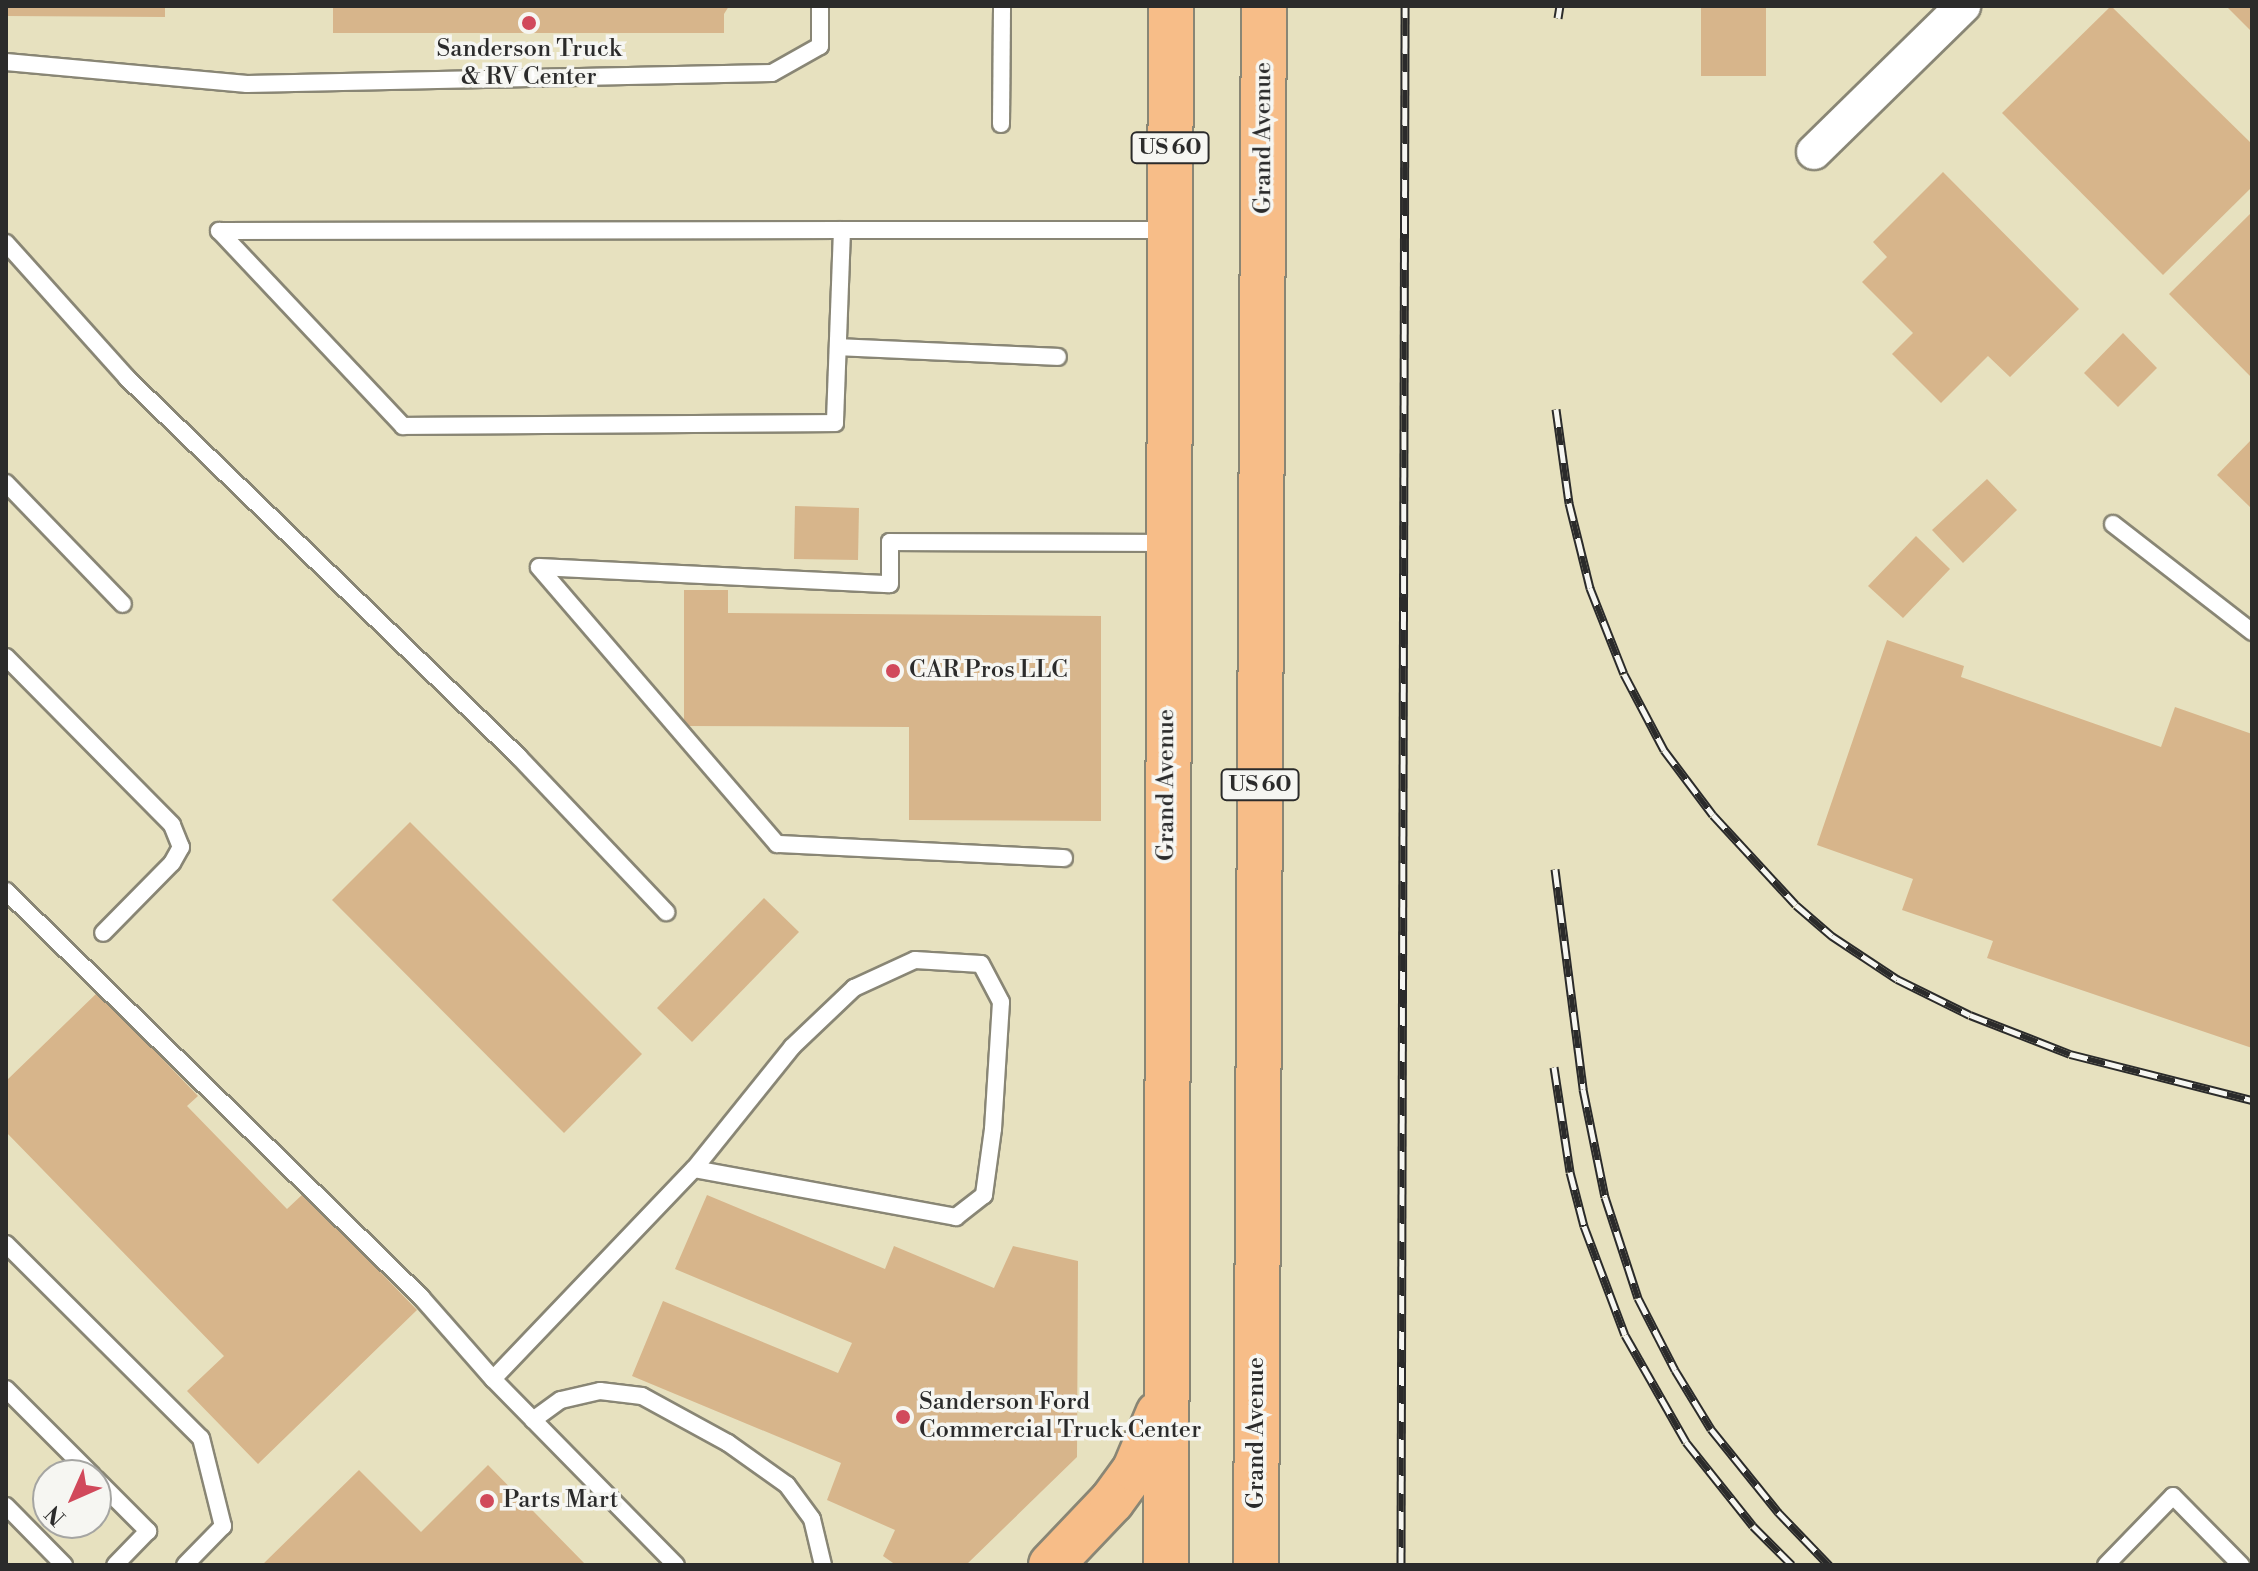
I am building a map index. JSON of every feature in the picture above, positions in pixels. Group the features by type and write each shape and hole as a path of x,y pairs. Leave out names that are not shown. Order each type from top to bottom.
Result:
{"highway":[{"name":"Grand Avenue","path":"1171,6 1167,543 1167,1368 1175,1558"},
{"name":"Grand Avenue","path":"1256,1565 1264,6"},
{"path":"1066,1551 1135,1469 1157,1417 1167,1368"},
{"path":"1066,1551 1138,1535 1175,1558"}],"street":[{"path":"1814,152 1963,6"}],"lane":[{"path":"6,62 247,84 772,73 820,46 820,6"},
{"path":"1001,124 1002,6"},
{"path":"842,230 835,423 403,426 219,231 842,230 1169,230"},
{"path":"6,243 127,378 519,757 666,912"},
{"path":"838,347 1058,357"},
{"path":"6,483 123,604"},
{"path":"2113,524 2252,632"},
{"path":"1064,858 777,844 539,567 890,584 890,542 1167,543"},
{"path":"6,657 172,825 181,847 172,863 103,933"},
{"path":"6,891 421,1297 493,1379 676,1565"},
{"path":"493,1379 694,1169 792,1047 854,988 915,960 981,964 1001,1002 993,1129 984,1195 956,1217 694,1169"},
{"path":"6,1244 201,1438 223,1526 185,1565"},
{"path":"6,1389 76,1459"},
{"path":"533,1420 561,1400 600,1391 642,1396 728,1443 787,1485 812,1519 823,1565"},
{"path":"112,1495 148,1531 115,1565"},
{"path":"2106,1565 2173,1496 2241,1565"},
{"path":"6,1506 64,1565"}],"building":[{"path":"6,6 165,6 165,17 6,16"},
{"name":"Sanderson Truck & RV Center","path":"333,6 729,6 724,14 724,33 333,33"},
{"path":"1701,6 1766,6 1766,76 1701,76"},
{"path":"2111,6 2252,144 2252,187 2163,275 2002,113"},
{"path":"2226,6 2252,6 2252,32"},
{"path":"1943,172 2079,309 2010,377 1988,356 1941,403 1892,354 1913,333 1862,282 1887,257 1873,242"},
{"path":"2252,212 2252,378 2169,294"},
{"path":"2123,333 2157,368 2118,407 2084,373"},
{"path":"2252,439 2252,509 2217,475"},
{"path":"1987,479 2017,510 1963,563 1932,530"},
{"path":"795,506 859,508 858,560 794,559"},
{"path":"1916,536 1950,569 1903,618 1868,586"},
{"name":"CAR Pros LLC","path":"684,590 728,590 728,613 1101,616 1101,821 909,820 909,727 684,726"},
{"path":"1887,640 1964,666 1961,677 2161,747 2175,707 2252,734 2252,1048 1987,958 1993,941 1902,910 1913,879 1817,845"},
{"path":"410,822 642,1054 564,1133 332,900"},
{"path":"764,898 799,932 692,1042 657,1008"},
{"path":"98,992 198,1096 187,1106 287,1209 304,1193 417,1310 258,1464 187,1391 224,1356 6,1132 6,1081"},
{"name":"Sanderson Ford Commercial Truck Center","path":"707,1195 885,1269 894,1246 994,1288 1013,1246 1078,1261 1077,1457 966,1565 896,1565 883,1556 895,1530 827,1500 841,1463 632,1376 663,1301 838,1373 852,1343 675,1269"},
{"name":"Parts Mart","path":"488,1465 586,1565 262,1565 359,1470 421,1532"}],"railway":[{"path":"1401,1565 1405,6"},
{"path":"1558,18 1560,6"},
{"path":"1556,409 1569,503 1590,588 1624,674 1664,750 1713,815 1796,905 1832,936 1897,979 1970,1015 2070,1054 2252,1100"},
{"path":"1555,869 1583,1089 1605,1197 1638,1298 1675,1370 1711,1429 1778,1512 1829,1565"},
{"path":"1554,1067 1570,1172 1584,1226 1625,1335 1686,1442 1753,1526 1792,1565"}],"place":[{"name":"Sanderson Truck & RV Center","path":"529,23"},
{"name":"CAR Pros LLC","path":"893,671"},
{"name":"Sanderson Ford Commercial Truck Center","path":"903,1417"},
{"name":"Parts Mart","path":"487,1501"}]}
